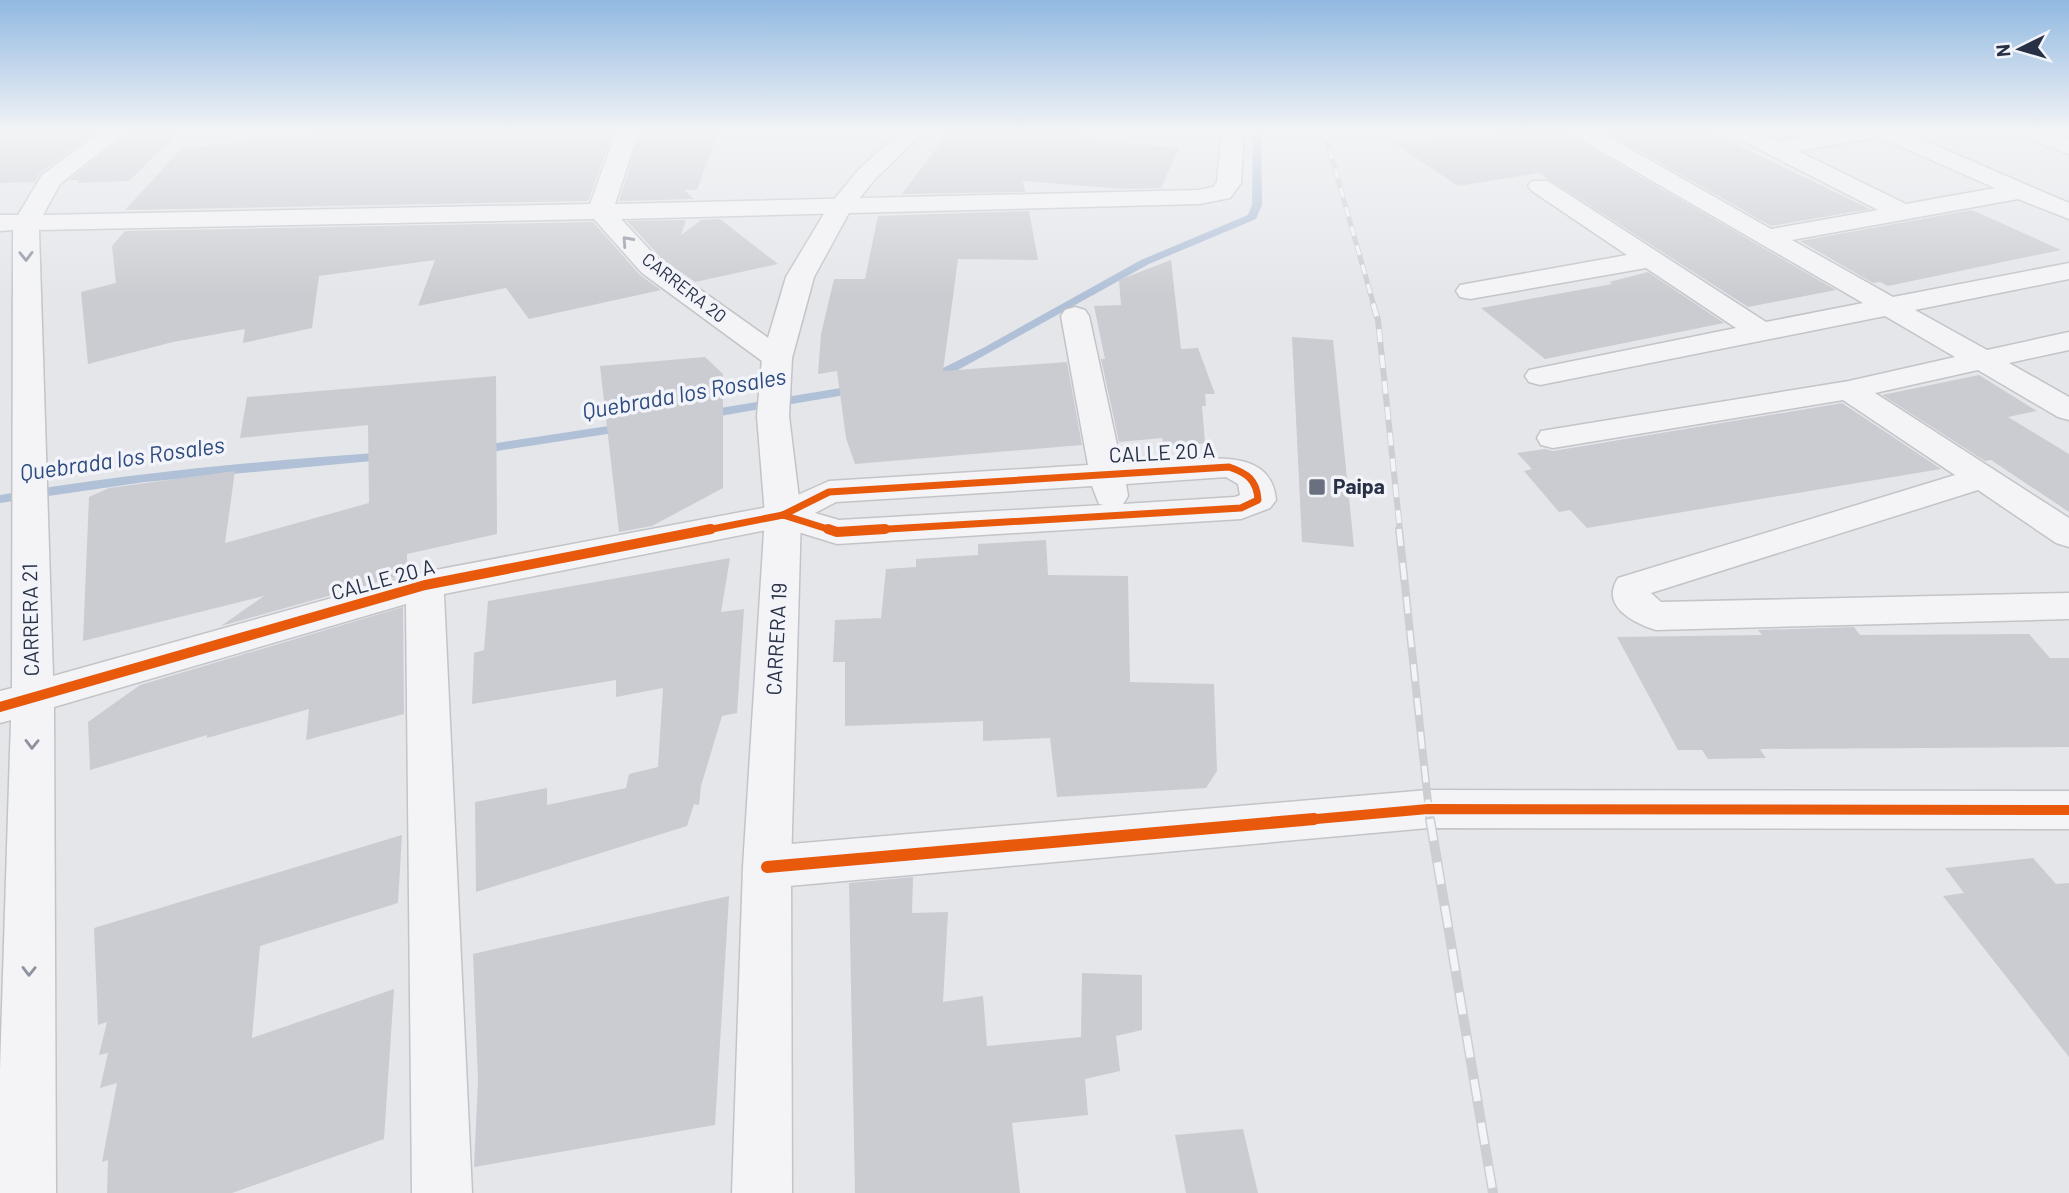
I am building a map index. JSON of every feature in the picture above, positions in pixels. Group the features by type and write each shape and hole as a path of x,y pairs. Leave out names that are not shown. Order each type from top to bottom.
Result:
{"street":[{"path":"13,222 45,186"},
{"path":"600,211 609,186"},
{"name":"CARRERA 19","path":"762,1193 767,867 783,514 773,416 776,364 800,277 840,207 857,186"},
{"path":"13,222 840,207 1199,197 1221,193 1227,186"},
{"path":"1541,186 1761,332"},
{"path":"1678,186 2069,410"},
{"path":"1851,186 1904,212"},
{"path":"2009,186 2069,212"},
{"path":"1768,237 2021,191"},
{"name":"CARRERA 20","path":"600,211 651,267 776,364"},
{"name":"CARRERA 21","path":"13,222 30,486 16,702 26,1193"},
{"path":"1470,291 1650,259"},
{"path":"1540,376 2069,271"},
{"path":"1075,316 1115,516"},
{"path":"1553,438 1849,390 2069,341"},
{"path":"1849,390 2069,535"},
{"name":"CALLE 20 A","path":"16,702 425,585 783,514 829,492 1229,467 1247,472 1258,486 1258,500 1241,508 1115,516 837,532 783,514"},
{"path":"1982,478 1650,579 1631,587 1631,598 1638,608 1656,616 2069,606"},
{"path":"425,585 442,1193"},
{"path":"767,867 1428,809 2069,810"}],"building":[{"path":"147,186 594,186 588,201 125,210"},
{"path":"624,186 699,186 697,190 684,190 694,199 619,201"},
{"path":"908,186 1024,186 1025,192 902,194"},
{"path":"1082,186 1162,186 1161,188"},
{"path":"1559,186 1656,186 1836,290 1748,307"},
{"path":"1700,186 1822,186 1870,209 1771,226"},
{"path":"1972,210 2061,250 1888,286 1880,282 1873,283 1800,241"},
{"path":"1029,211 1038,260 958,259 943,371 1067,362 1082,445 855,464 846,438 837,371 818,374 821,334 834,279 865,279 878,216"},
{"path":"720,219 778,264 695,282 662,259 627,221 686,220 681,235 701,220"},
{"path":"593,222 640,275 661,290 529,319 506,288 418,306 435,260 319,276 312,328 243,343 245,329 173,342 88,364 81,292 116,283 112,246 125,231"},
{"path":"1171,260 1181,349 1198,348 1215,394 1205,394 1206,406 1202,406 1205,443 1165,449 1162,438 1119,442 1101,359 1105,359 1094,306 1121,305 1119,280"},
{"path":"1648,272 1724,323 1545,359 1481,308 1612,284 1609,282"},
{"path":"1292,337 1333,340 1354,547 1302,542"},
{"path":"705,357 723,374 723,488 652,526 619,532 600,366"},
{"path":"1979,375 2037,411 2008,417 2069,454 2069,512 1991,460 1985,461 1882,395"},
{"path":"496,376 497,534 407,554 407,574 221,626 264,596 83,641 89,497 109,488 235,471 225,543 369,503 368,425 240,438 247,397"},
{"path":"1842,403 1941,469 1587,528 1570,510 1559,512 1524,471 1532,469 1517,453 1545,449 1553,451"},
{"path":"1046,540 1048,575 1128,576 1130,682 1214,684 1217,771 1206,788 1057,797 1050,738 983,741 983,721 845,726 845,662 833,662 835,620 881,618 886,569 916,567 916,559 978,555 978,544"},
{"path":"730,558 721,612 744,609 737,713 722,716 701,786 699,805 694,804 687,826 476,892 475,802 547,788 547,805 626,788 629,774 658,767 663,688 616,697 616,680 472,704 474,653 484,650 488,601"},
{"path":"403,607 404,714 306,740 309,709 207,738 207,735 90,770 88,722 140,685"},
{"path":"1854,627 1860,635 2029,634 2050,658 2069,658 2069,747 1760,749 1766,758 1708,759 1702,750 1678,750 1617,637 1762,635 1758,630"},
{"path":"402,835 398,903 260,946 252,1038 394,989 384,1139 232,1193 107,1193 108,1160 102,1162 117,1083 100,1088 108,1053 99,1055 107,1022 98,1025 94,928"},
{"path":"2033,858 2056,884 2069,883 2069,1057 1943,896 1964,893 1945,868"},
{"path":"913,877 912,913 948,912 943,1002 983,996 987,1046 1081,1037 1082,973 1142,975 1142,1030 1116,1036 1120,1071 1085,1079 1088,1115 1012,1123 1020,1193 855,1193 849,883"},
{"path":"729,896 715,1125 474,1167 478,1080 473,954"},
{"path":"1243,1129 1258,1193 1186,1193 1175,1135"}],"waterway":[{"name":"Quebrada los Rosales","path":"929,376 943,373 987,351 1145,262 1252,217 1257,205 1257,186"},
{"name":"Quebrada los Rosales","path":"702,415 859,389"},
{"name":"Quebrada los Rosales","path":"477,450 628,427"},
{"name":"Quebrada los Rosales","path":"0,499 194,472 388,456"}],"railway":[{"path":"1340,186 1374,306"},
{"path":"1373,304 1378,320 1400,531"},
{"path":"1399,529 1430,821"},
{"path":"1430,819 1493,1193"}],"cycle path":[{"path":"0,707 425,585 783,515 829,492 1229,467 1251,478 1258,493 1258,500 1241,508 837,532 783,515"},
{"path":"767,867 1428,809 2069,810"}],"place":[{"name":"Paipa","path":"1317,487"}]}
